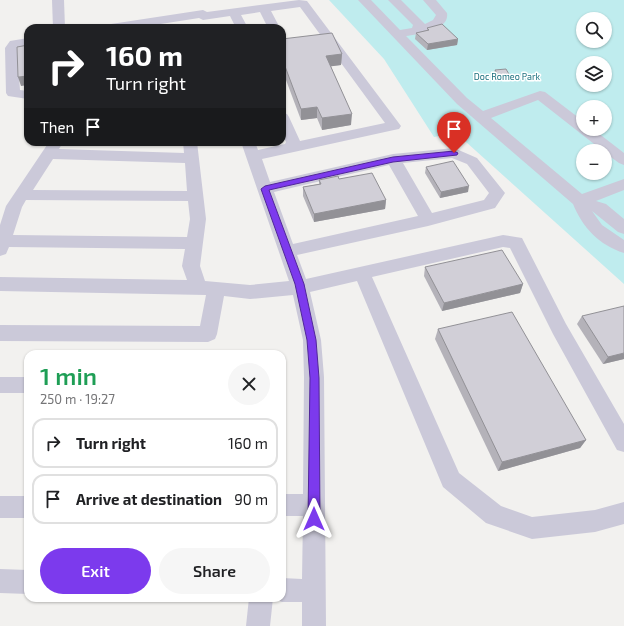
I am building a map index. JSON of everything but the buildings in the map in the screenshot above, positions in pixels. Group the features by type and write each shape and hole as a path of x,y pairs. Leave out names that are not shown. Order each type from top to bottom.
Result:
{"street":[{"path":"58,0 59,24"},
{"path":"197,0 204,20"},
{"path":"364,0 462,101 580,201 600,208 624,228"},
{"path":"394,0 419,24 418,30"},
{"path":"398,34 437,25 442,20 442,15 439,9 429,0"},
{"path":"158,24 204,20 232,6 303,3 324,41 394,126 291,148 251,149 300,287 312,340 314,378 314,626"},
{"path":"265,4 272,24"},
{"path":"232,6 240,24"},
{"path":"6,48 14,44 24,43"},
{"path":"6,48 11,48 13,93 24,94"},
{"path":"481,117 540,95 576,123"},
{"path":"286,126 293,142 291,148"},
{"path":"592,136 624,160"},
{"path":"194,243 1,245 14,206 53,148 190,150 198,219 191,266 198,287"},
{"path":"265,189 393,159 454,153 472,161 497,193 489,204 428,220 287,251"},
{"path":"393,159 428,220"},
{"path":"580,201 624,184"},
{"path":"22,195 196,196"},
{"path":"580,201 587,218 602,235 624,248"},
{"path":"0,284 198,287 250,292 300,287 503,241 516,242 559,329 624,444"},
{"path":"362,273 451,480 494,515 532,528 595,521 624,513"},
{"path":"0,333 208,334 216,289"},
{"path":"0,385 24,385"},
{"path":"286,505 314,505"},
{"path":"0,507 24,507"},
{"path":"0,581 24,582"},
{"path":"286,590 314,591"},
{"path":"258,626 261,602"}],"green space":[{"name":"Doc Romeo Park","path":"329,0 624,0 624,284 456,133 434,137 384,59"}],"route":[{"path":"314,519 314,378 312,340 307,313 299,284 265,189 393,159 454,153"}]}
